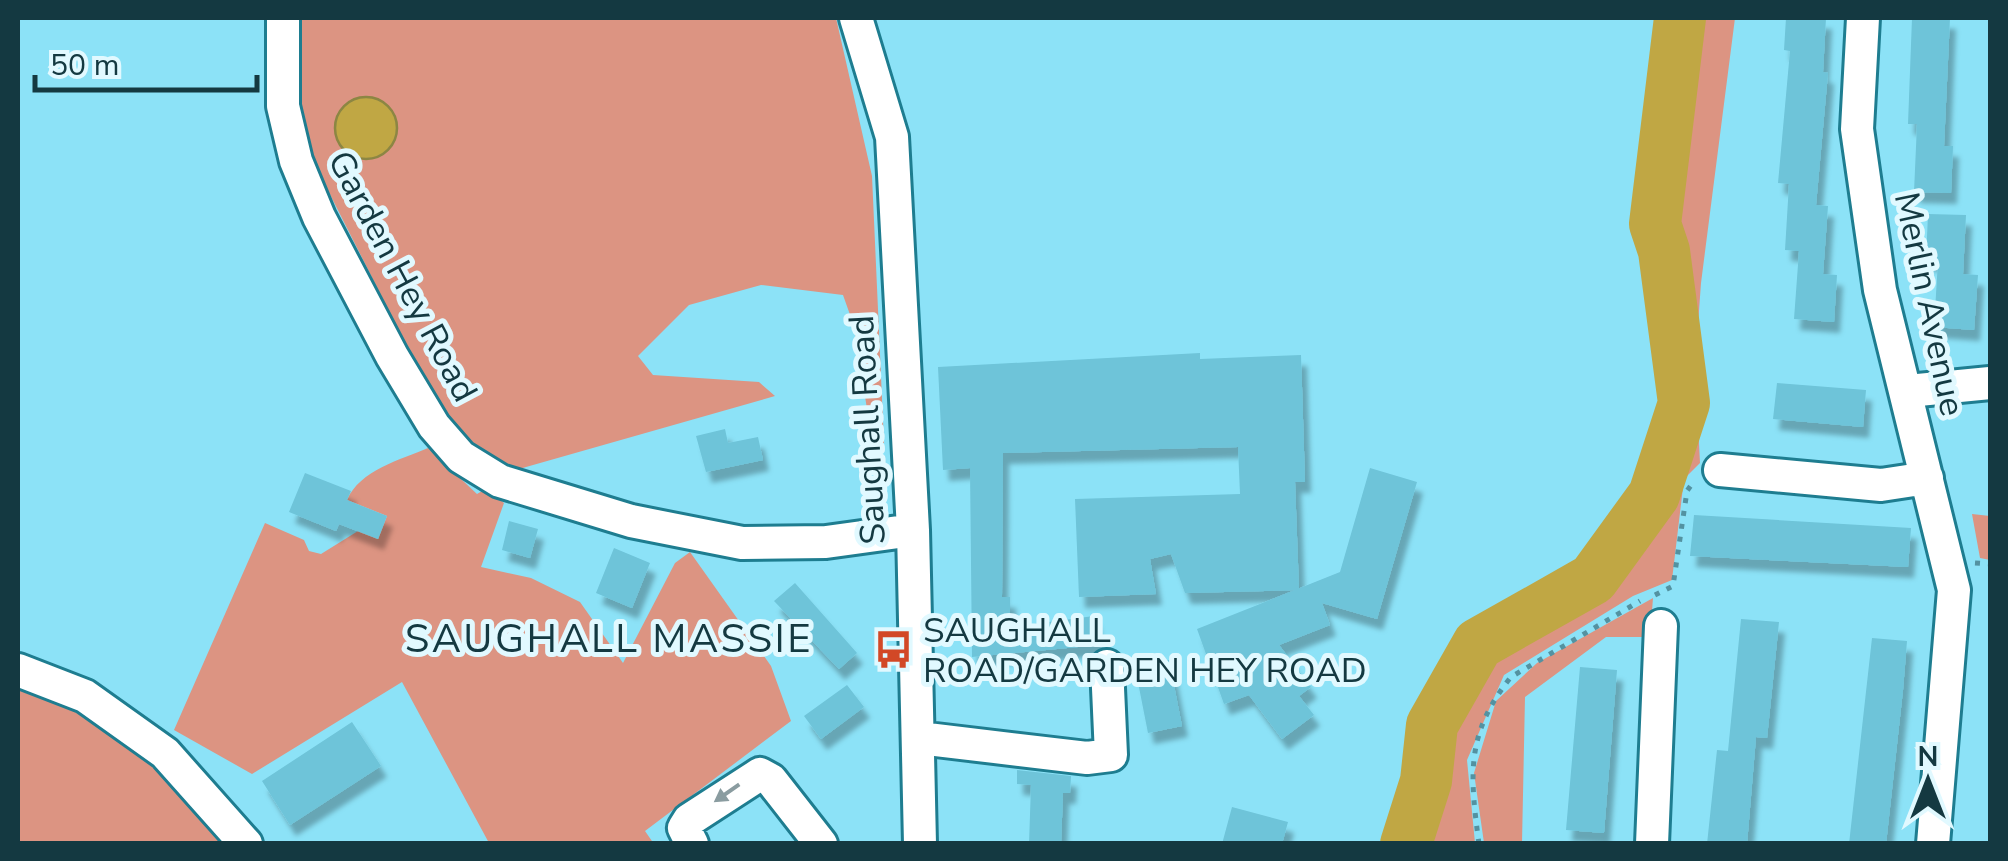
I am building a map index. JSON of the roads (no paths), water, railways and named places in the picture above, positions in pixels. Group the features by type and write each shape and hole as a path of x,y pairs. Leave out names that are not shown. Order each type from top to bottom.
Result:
{"street":[{"name":"Garden Hey Road","path":"284,18 283,106 296,161 319,217 400,370 434,426 461,457 500,480 630,521 742,542 826,542 913,530"},
{"name":"Saughall Road","path":"856,18 892,138 913,530 920,844"},
{"name":"Merlin Avenue","path":"1864,18 1857,130 1880,290 1954,590 1933,844"},
{"path":"1908,391 1990,383"},
{"path":"1720,470 1881,485 1927,478"},
{"path":"1652,844 1661,626"},
{"path":"920,738 1087,758 1111,755 1108,666"},
{"path":"18,670 85,696 164,753 246,844"},
{"path":"692,844 684,828 689,820 760,774 771,780 821,844"}],"waterway":[{"path":"1406,844 1426,781 1432,725 1478,644 1593,579 1654,495 1684,403 1664,251 1655,224 1680,18"}],"place":[{"name":"SAUGHALL ROAD/GARDEN HEY ROAD","path":"893,650"}],"district":[{"name":"SAUGHALL MASSIE","path":"609,638"}]}
